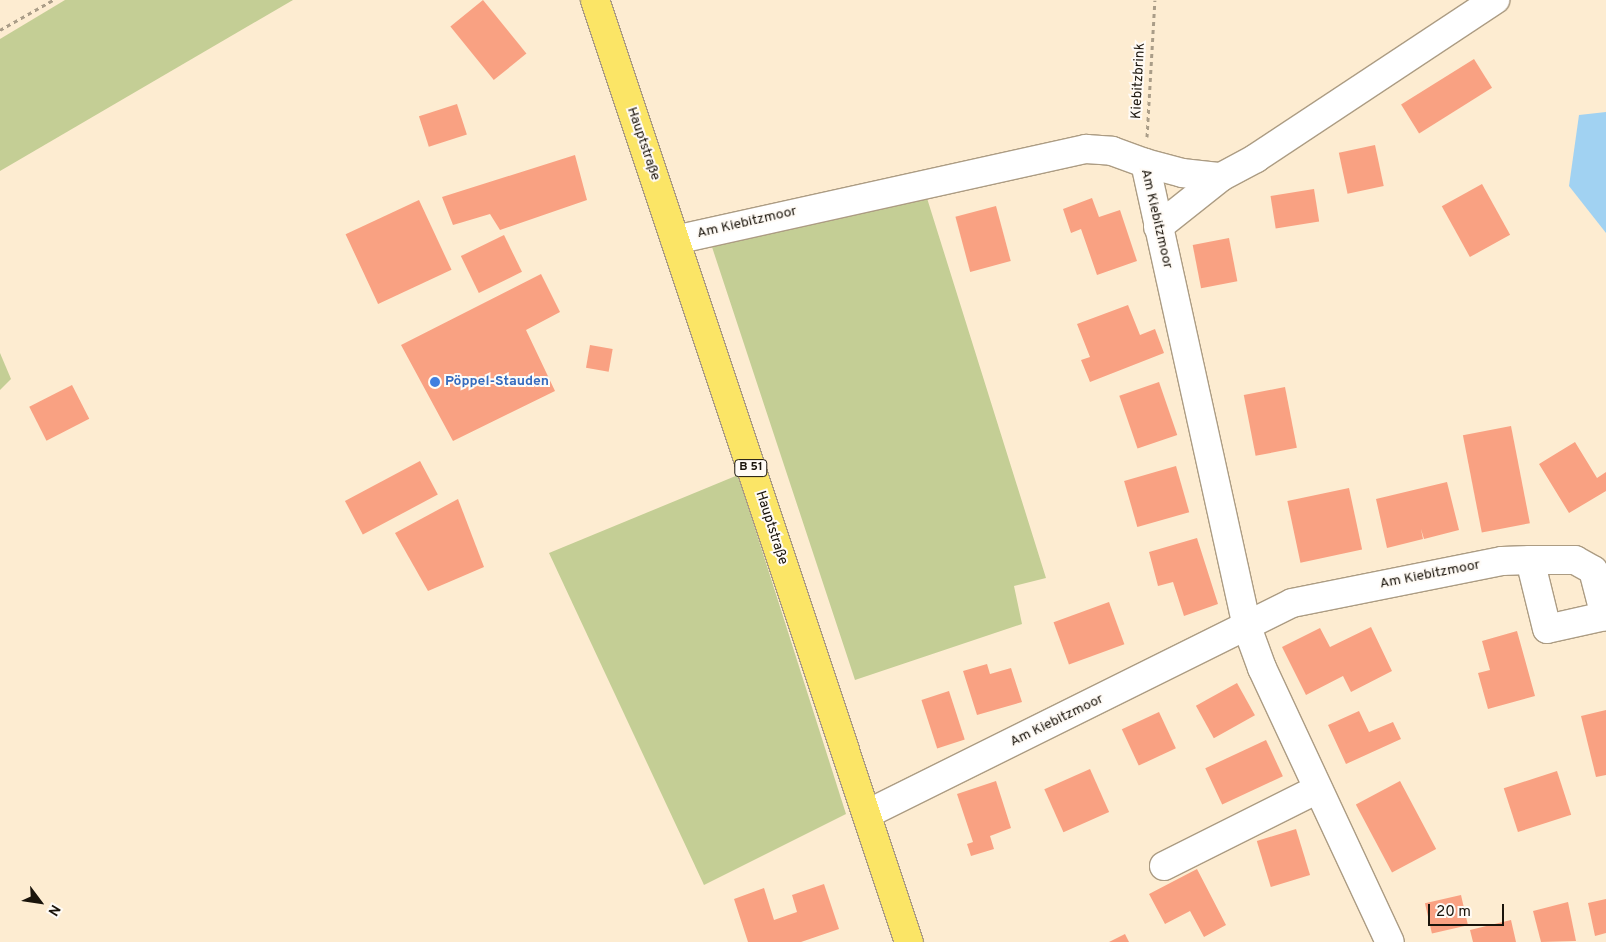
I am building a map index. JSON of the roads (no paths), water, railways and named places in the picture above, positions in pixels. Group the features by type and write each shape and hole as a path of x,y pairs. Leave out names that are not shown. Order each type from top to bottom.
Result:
{"main road":[{"name":"Hauptstraße","path":"595,0 909,942"}],"street":[{"path":"1158,227 1221,177 1256,158 1495,0"},
{"name":"Am Kiebitzmoor","path":"675,240 1086,149 1112,151 1144,163 1246,627 1262,668 1390,942"},
{"path":"1144,163 1182,173 1221,177"},
{"name":"Am Kiebitzmoor","path":"867,814 1292,603 1502,561 1530,560"},
{"path":"1164,866 1318,788"}],"water":[{"path":"1606,112 1606,233 1569,186 1579,115"}],"place":[{"name":"Pöppel-Stauden","path":"435,382"}]}
